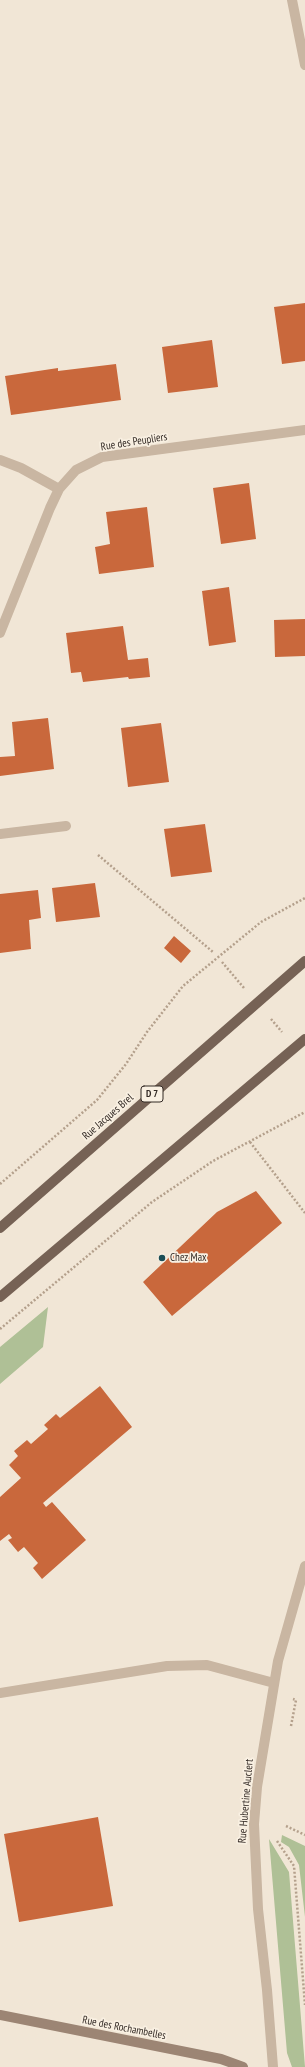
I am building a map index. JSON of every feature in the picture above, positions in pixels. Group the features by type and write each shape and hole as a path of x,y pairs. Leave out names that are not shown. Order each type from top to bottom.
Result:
{"main road":[{"name":"Rue Jacques Brel","path":"0,1228 305,961"},
{"path":"0,1297 305,1039"},
{"name":"Rue des Rochambelles","path":"0,2015 221,2059 243,2067"}],"street":[{"path":"292,0 305,66"},
{"name":"Rue des Peupliers","path":"0,632 59,490 76,470 102,457 305,430"},
{"path":"0,460 21,468 59,490"},
{"path":"0,834 66,826"},
{"name":"Rue Hubertine Auclert","path":"273,2067 267,1990 258,1908 254,1824 257,1787 278,1661 305,1566"},
{"path":"0,1693 167,1666 207,1665 274,1683"}],"path":[{"path":"98,855 213,952"},
{"path":"0,1184 97,1100 126,1064 146,1032 183,986 261,922 305,898"},
{"path":"222,962 246,991"},
{"path":"266,1014 285,1036"},
{"path":"0,1329 152,1202 213,1161 305,1112"},
{"path":"250,1142 305,1213"},
{"path":"286,1826 305,1835"},
{"path":"275,1838 294,1866 305,2005"}],"green space":[{"path":"48,1307 43,1347 0,1384 0,1347"},
{"path":"282,1835 305,1846 305,1917 299,1865 289,1847 281,1842"},
{"path":"269,1839 289,1872 305,2067 292,2067 287,2053"}],"building":[{"path":"305,303 305,361 282,364 274,307"},
{"path":"212,340 218,387 168,393 162,347"},
{"path":"116,364 121,400 11,415 5,376 58,368 58,371"},
{"path":"249,483 256,539 221,544 213,488"},
{"path":"147,507 154,567 99,574 95,547 110,544 106,512"},
{"path":"229,587 236,642 209,646 202,591"},
{"path":"305,619 305,656 275,657 274,620"},
{"path":"123,626 128,660 148,658 150,677 129,679 128,677 83,682 81,672 71,673 66,633"},
{"path":"48,718 54,769 0,776 0,757 15,756 12,722"},
{"path":"161,723 169,782 128,787 121,728"},
{"path":"205,824 212,872 171,877 164,829"},
{"path":"95,883 100,917 56,922 52,888"},
{"path":"38,890 41,918 29,920 31,949 0,953 0,894"},
{"path":"174,936 191,951 181,963 164,948"},
{"path":"256,1191 282,1223 172,1316 143,1282 217,1212"},
{"path":"100,1386 132,1427 43,1503 46,1507 52,1502 86,1540 42,1579 33,1568 38,1563 24,1547 18,1552 8,1540 12,1538 9,1534 0,1541 0,1497 21,1478 9,1465 18,1456 14,1451 27,1440 31,1444 48,1429 44,1425 56,1414 60,1418"},
{"path":"98,1817 113,1906 19,1922 4,1834"}],"place":[{"name":"Chez Max","path":"162,1258"}]}
